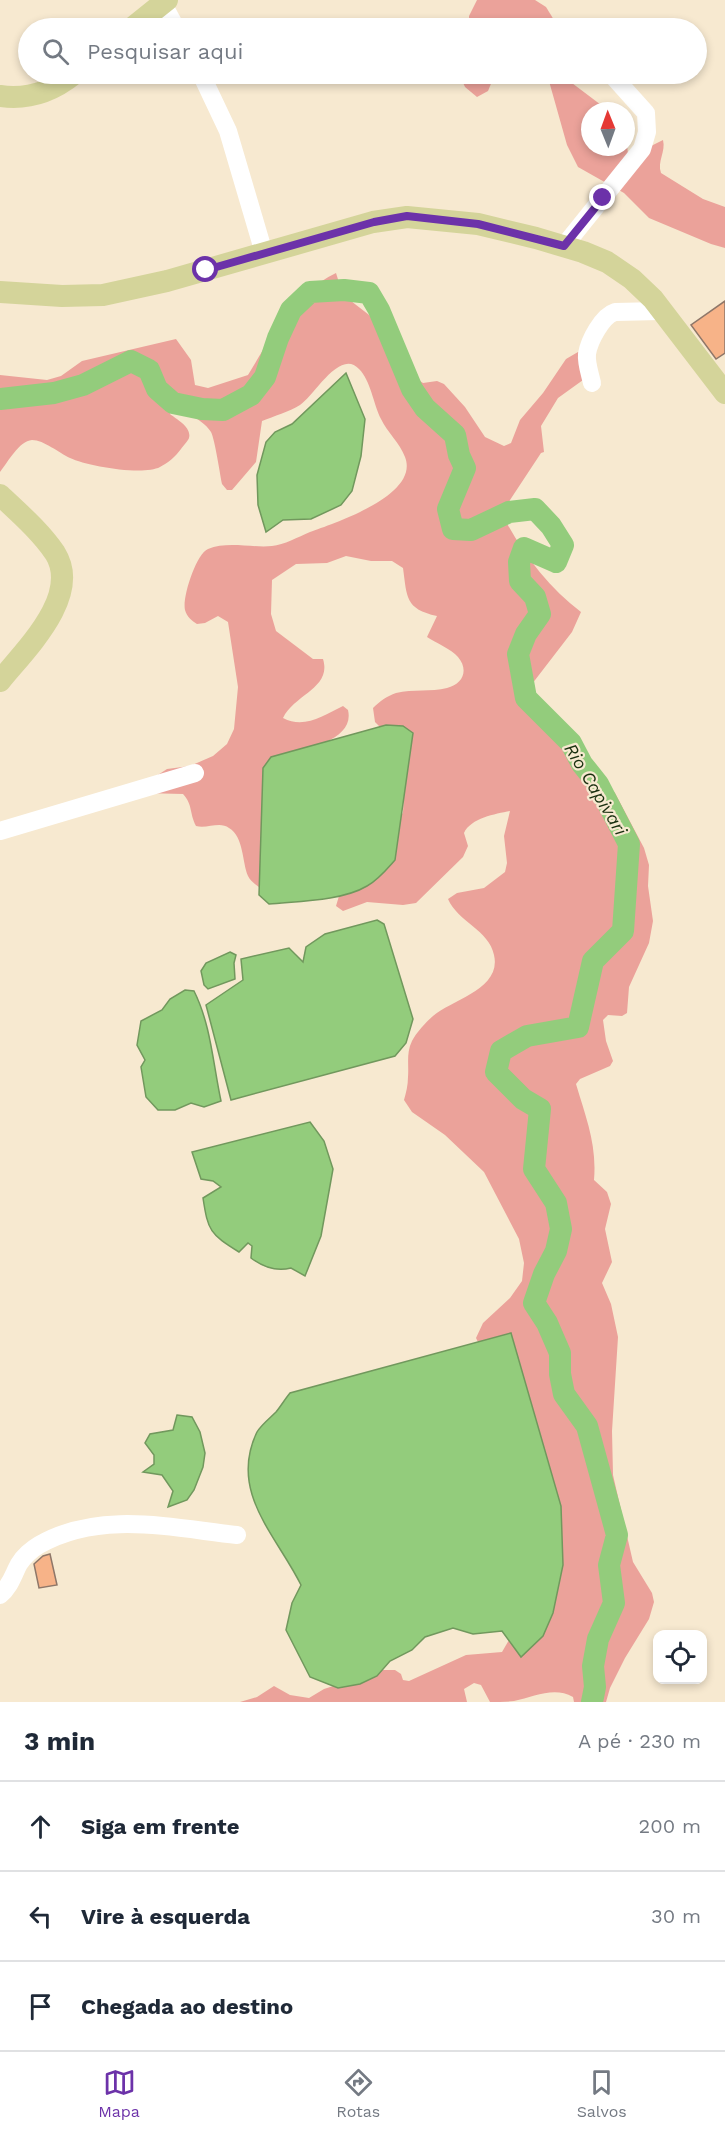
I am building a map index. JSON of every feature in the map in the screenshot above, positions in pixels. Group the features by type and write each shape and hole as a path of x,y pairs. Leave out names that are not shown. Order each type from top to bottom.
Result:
{"main road":[{"path":"145,18 165,2"},
{"path":"0,96 21,97 44,92 59,84"},
{"path":"0,292 62,296 103,295 167,281 374,222 407,216 478,224 564,246 607,262 632,279 680,333 725,393"},
{"path":"0,495 28,521 55,554 62,568 61,591 51,618 0,681"}],"lane":[{"path":"165,2 172,18"},
{"path":"206,84 228,131 264,253"},
{"path":"564,246 642,149 647,132 646,113 620,84"},
{"path":"592,383 587,355 597,328 609,314 660,310"},
{"path":"0,831 195,773"},
{"path":"0,1595 6,1591 20,1562 38,1546 76,1529 104,1524 133,1524 237,1535"}],"shaded area":[{"path":"477,0 535,0 546,7 553,18 469,18"},
{"path":"464,84 491,84 488,91 477,97"},
{"path":"550,84 573,84 597,102 581,102 581,156 635,156 663,140 661,173 703,199 725,207 725,248 649,218 624,193 578,167 567,145"},
{"path":"336,273 341,289 351,301 386,328 400,347 417,379 423,383 437,381 444,384 465,407 485,437 504,446 511,443 520,420 543,393 566,359 578,352 582,353 583,380 558,398 541,426 544,452 541,453 510,500 503,516 537,568 558,592 581,612 572,632 532,684 532,693 581,757 615,793 644,848 649,865 648,886 653,921 649,943 629,987 627,1013 622,1016 608,1015 603,1020 606,1041 613,1061 610,1066 580,1079 576,1084 592,1143 594,1180 607,1192 611,1204 605,1229 612,1262 602,1283 611,1304 618,1337 612,1431 613,1475 633,1562 652,1593 654,1602 649,1619 625,1658 610,1688 606,1702 574,1702 573,1697 551,1692 514,1701 490,1702 481,1685 474,1683 464,1689 467,1702 240,1702 257,1697 274,1686 290,1695 309,1698 324,1689 383,1670 395,1670 401,1674 403,1680 409,1681 466,1655 502,1652 531,1602 476,1338 483,1323 510,1298 522,1281 524,1263 519,1239 484,1172 445,1135 412,1112 404,1100 408,1083 409,1050 416,1035 433,1016 474,992 491,977 494,955 491,946 480,932 459,914 448,899 457,893 484,888 505,872 507,863 504,836 510,811 478,820 467,828 464,833 468,846 463,857 416,903 403,905 367,902 343,911 336,906 339,896 366,873 388,847 403,812 405,779 397,744 375,722 373,708 396,693 453,686 463,676 461,662 451,651 427,637 437,616 419,610 413,605 407,594 403,568 392,561 371,561 346,556 327,563 296,564 272,580 271,614 276,631 313,659 323,659 324,669 317,684 283,718 306,722 343,706 348,710 348,720 345,728 329,741 289,756 270,895 248,876 240,843 229,828 222,825 196,826 183,794 142,793 135,790 167,769 190,766 213,756 227,744 234,729 238,687 228,622 218,616 205,623 197,624 185,610 191,577 203,553 208,549 223,545 277,545 355,514 388,495 400,483 406,471 403,452 381,419 363,374 352,364 344,364 328,376 300,405 262,421 256,462 232,490 227,490 222,484 211,432 193,416 176,410 171,411 170,414 186,427 189,438 174,457 152,470 101,467 70,458 46,444 32,440 18,448 0,472 0,375 47,380 61,376 82,361 176,339 191,360 195,385 208,388 248,375 275,330 295,304 320,282"},
{"path":"346,373 365,419 361,456 352,491 341,505 311,519 283,520 266,532 258,505 257,475 266,442 275,432 292,424"},
{"path":"386,725 403,726 413,733 395,860 375,881 357,891 319,900 269,904 259,895 263,768 271,757"},
{"path":"377,920 384,924 413,1019 406,1043 395,1056 231,1100 206,1005 243,980 241,959 289,948 303,962 306,947 325,934"},
{"path":"230,952 236,955 235,979 208,989 204,985 201,971 206,963"},
{"path":"185,990 194,991 200,1004 211,1045 221,1101 204,1107 191,1103 175,1110 158,1110 146,1097 141,1067 145,1060 137,1045 141,1021 162,1010 170,999"},
{"path":"310,1122 324,1141 333,1169 321,1236 305,1276 291,1268 275,1269 260,1264 251,1258 252,1246 248,1243 239,1252 216,1236 209,1225 203,1198 221,1187 213,1181 201,1179 192,1152"},
{"path":"511,1333 561,1506 563,1565 553,1613 543,1636 521,1657 502,1631 473,1634 453,1628 425,1637 412,1650 390,1661 377,1676 360,1684 338,1688 310,1677 286,1630 292,1603 301,1585 259,1513 252,1494 248,1474 250,1454 257,1432 290,1393"},
{"path":"177,1415 192,1417 200,1432 205,1453 203,1467 194,1490 187,1500 168,1507 173,1491 162,1475 143,1472 154,1464 154,1455 145,1443 150,1434 173,1430"}],"building":[{"path":"725,301 725,353 716,359 691,325"},
{"path":"50,1554 57,1585 39,1588 34,1564 43,1556"}],"waterway":[{"name":"Rio Capivari","path":"0,399 54,393 83,385 131,361 149,370 157,389 173,403 202,409 223,410 251,395 265,377 278,338 291,310 310,292 344,290 369,293 379,310 412,389 425,408 455,435 459,455 465,468 448,509 453,529 471,530 509,512 535,509 551,526 563,545 556,562 524,548 519,562 520,581 535,597 540,614 526,634 518,654 526,698 571,743 582,764 598,784 629,844 623,931 593,961 578,1027 527,1036 501,1051 496,1072 523,1099 540,1109 534,1169 556,1203 561,1229 556,1251 544,1274 534,1303 547,1323 560,1353 560,1374 564,1394 587,1426 617,1535 609,1565 614,1603 598,1639 593,1666 595,1687 592,1702"}],"route":[{"path":"206,270 374,222 407,216 478,224 564,246 603,198"}]}
